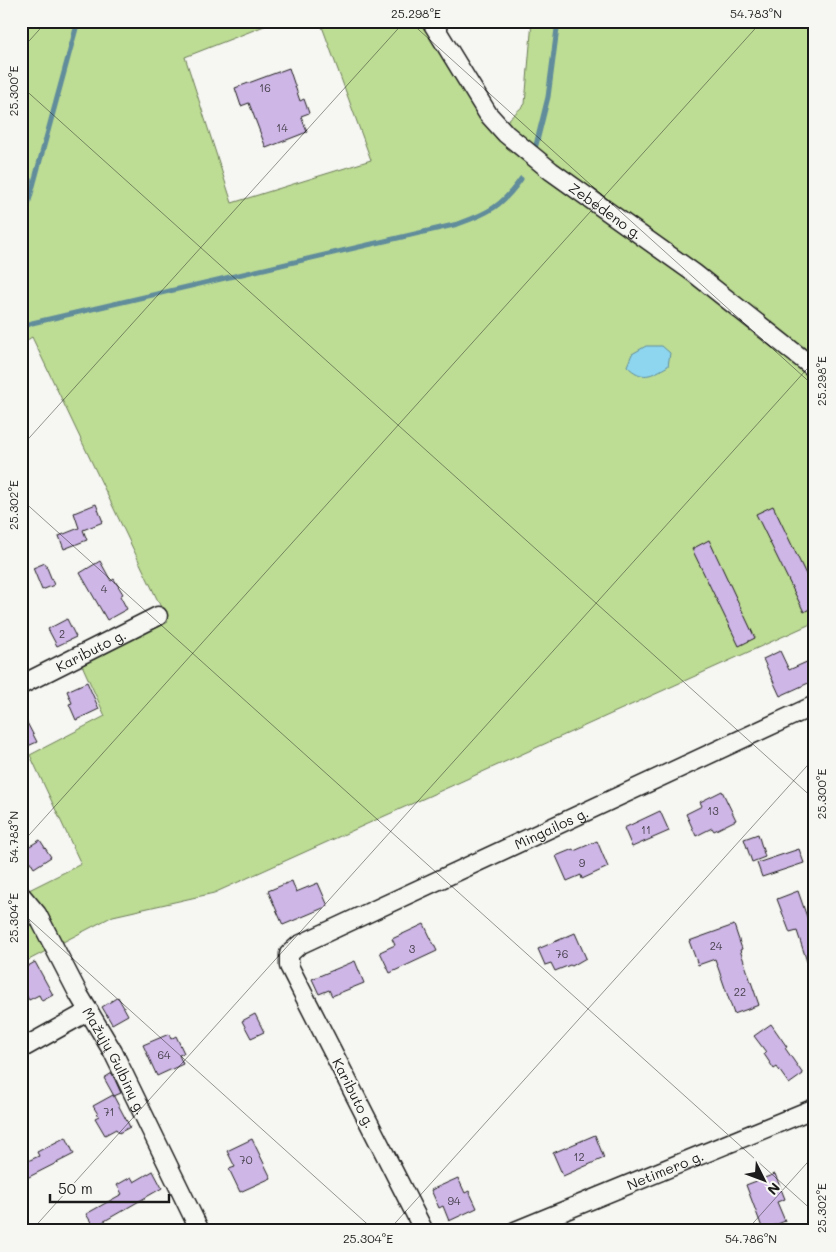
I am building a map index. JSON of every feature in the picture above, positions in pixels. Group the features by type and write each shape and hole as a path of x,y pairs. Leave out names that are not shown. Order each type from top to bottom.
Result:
{"street":[{"name":"Zebedeno g.","path":"431,21 488,114 506,134 551,171 694,273 815,369"},
{"name":"Kaributo g.","path":"21,685 158,616"},
{"name":"Mingailos g.","path":"289,954 299,945 815,705"},
{"name":"Mažųjų Gulbinų g.","path":"21,895 36,914 89,1011 114,1052 200,1231"},
{"name":"Kaributo g.","path":"289,954 289,966 424,1231"},
{"path":"21,1049 89,1011"},
{"name":"Netimero g.","path":"515,1231 815,1108"}],"green space":[{"path":"21,21 277,21 185,57 232,203 371,160 320,21 420,21 477,108 497,134 523,160 537,172 674,268 815,379 815,622 214,893 113,916 21,964 21,894 81,864 30,755 105,716 82,665 168,622 32,337 21,344"},
{"path":"532,21 815,21 815,361 535,149 505,123 525,104"}],"water":[{"path":"646,346 662,346 670,353 668,366 647,375 637,374 632,371 627,366 632,354"}],"building":[{"path":"289,68 300,101 304,99 309,113 301,116 307,132 266,148 249,103 241,106 235,88"},
{"path":"96,504 103,522 83,530 87,540 64,549 59,536 79,528 74,513"},
{"path":"773,506 815,593 815,606 804,612 756,514"},
{"path":"709,540 755,638 739,646 692,549"},
{"path":"100,561 111,581 114,579 123,594 120,596 127,609 107,620 80,573"},
{"path":"45,563 54,585 42,590 33,568"},
{"path":"67,619 76,637 57,646 48,629"},
{"path":"780,651 789,670 811,660 815,668 815,680 780,696 763,659"},
{"path":"87,682 99,709 76,720 69,704 72,703 67,691"},
{"path":"21,711 37,742 21,749"},
{"path":"722,791 736,820 714,831 712,828 696,836 686,814 702,806 700,802"},
{"path":"660,811 669,831 632,847 624,828"},
{"path":"758,834 765,857 752,862 744,839"},
{"path":"40,840 51,857 34,868 23,850"},
{"path":"597,841 608,867 582,879 581,875 567,881 556,856"},
{"path":"799,849 804,863 762,877 757,863"},
{"path":"292,881 296,892 318,883 328,906 283,925 268,891"},
{"path":"798,891 815,940 815,977 812,977 797,931 790,933 777,899"},
{"path":"424,924 437,951 390,973 380,952 395,945 392,939"},
{"path":"734,925 742,949 740,950 759,1005 734,1014 715,959 698,965 689,941"},
{"path":"575,933 586,958 572,966 570,965 555,971 551,963 545,965 538,949"},
{"path":"355,961 364,983 332,996 329,990 319,994 312,979"},
{"path":"35,962 53,995 42,1001 39,995 29,1000 21,986 21,970"},
{"path":"118,997 128,1015 112,1024 102,1007"},
{"path":"255,1014 264,1032 251,1038 242,1021"},
{"path":"771,1024 803,1074 789,1084 777,1067 774,1069 764,1054 766,1052 754,1036"},
{"path":"169,1034 171,1039 176,1036 184,1053 179,1055 183,1064 157,1076 143,1045"},
{"path":"112,1073 121,1093 114,1096 104,1078"},
{"path":"113,1095 130,1127 119,1133 116,1129 105,1135 95,1118 99,1116 93,1106"},
{"path":"595,1135 604,1158 563,1176 553,1153"},
{"path":"66,1137 74,1154 21,1181 21,1164 39,1156 37,1152"},
{"path":"252,1139 271,1178 240,1192 229,1169 235,1167 227,1151"},
{"path":"153,1171 162,1188 94,1227 86,1214 122,1194 117,1185 131,1177 134,1182"},
{"path":"775,1174 785,1199 777,1202 785,1221 763,1230 746,1185"},
{"path":"458,1178 465,1193 469,1191 477,1208 449,1221 443,1206 439,1208 431,1190"}],"waterway":[{"path":"21,230 78,21"},
{"path":"535,149 548,97 558,21"},
{"path":"21,328 32,323 458,224 494,208 508,196 521,179"}]}
